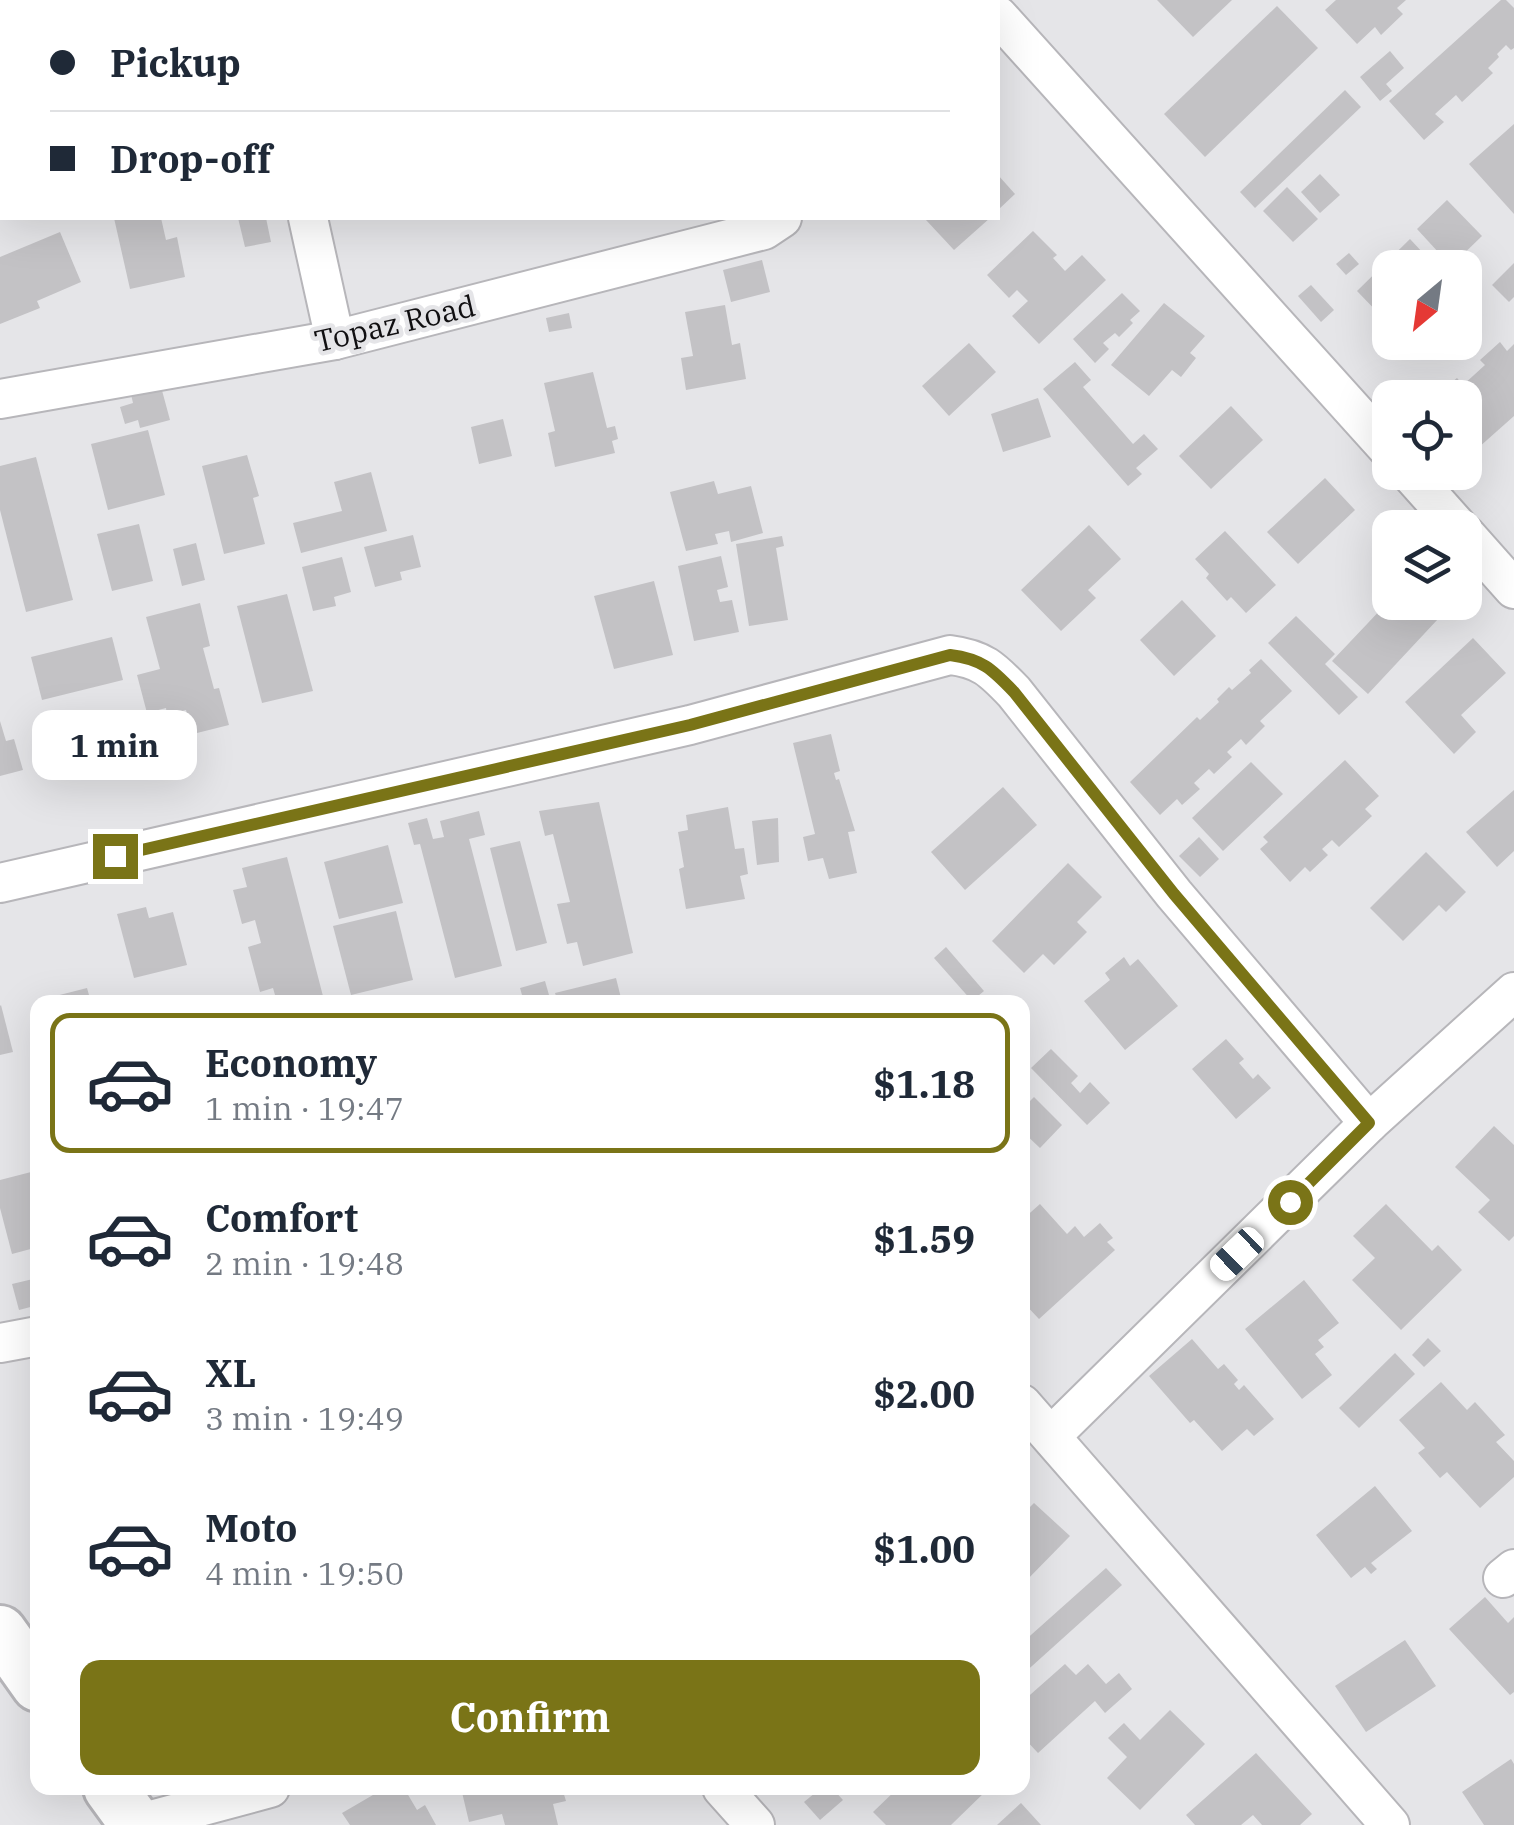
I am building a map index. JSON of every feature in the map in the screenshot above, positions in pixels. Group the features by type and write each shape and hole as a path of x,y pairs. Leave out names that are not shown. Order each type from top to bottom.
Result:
{"main road":[{"path":"0,1632 30,1674"},
{"path":"115,1795 137,1824"}],"street":[{"path":"1000,18 1372,431"},
{"path":"308,220 335,340"},
{"name":"Topaz Road","path":"0,399 335,340 764,230 779,220"},
{"path":"1425,490 1443,510"},
{"path":"1482,553 1514,589"},
{"path":"0,882 690,725 950,655 974,658 994,670 1014,692 1174,894 1369,1123"},
{"path":"1052,1436 1369,1123 1514,992"},
{"path":"0,1344 30,1338"},
{"path":"1030,1413 1390,1825"},
{"path":"137,1824 244,1795"},
{"path":"728,1795 756,1825"}],"building":[{"path":"1157,0 1232,0 1193,37"},
{"path":"1336,0 1406,0 1397,8 1403,14 1381,35 1375,27 1357,44 1325,10"},
{"path":"1501,0 1514,8 1514,48 1506,45 1497,54 1499,57 1488,68 1493,73 1462,102 1456,95 1435,114 1444,122 1424,140 1389,101"},
{"path":"1277,6 1318,48 1205,157 1164,114"},
{"path":"1390,51 1404,68 1386,84 1392,91 1380,101 1360,77"},
{"path":"1345,90 1361,107 1255,208 1240,192"},
{"path":"1514,124 1514,214 1469,164"},
{"path":"1320,174 1340,195 1320,213 1301,192"},
{"path":"1000,177 1015,194 1000,208"},
{"path":"1287,187 1318,219 1293,242 1263,211"},
{"path":"1447,200 1482,236 1468,250 1436,250 1417,229"},
{"path":"114,220 161,220 166,240 177,237 185,277 130,289"},
{"path":"238,220 266,220 271,242 245,247"},
{"path":"926,220 988,220 954,250"},
{"path":"1033,231 1057,255 1053,258 1065,271 1082,255 1106,280 1039,344 1012,316 1028,301 1017,290 1009,298 987,275"},
{"path":"60,232 81,282 37,301 40,308 0,324 0,257"},
{"path":"1410,239 1420,250 1399,250"},
{"path":"1349,253 1359,264 1346,275 1336,264"},
{"path":"762,260 770,292 731,302 723,270"},
{"path":"1514,263 1514,297 1509,302 1492,285"},
{"path":"1372,276 1372,307 1357,291"},
{"path":"1311,285 1334,310 1321,322 1298,296"},
{"path":"1122,293 1140,311 1119,337 1115,333 1103,343 1109,349 1095,363 1073,339"},
{"path":"1164,303 1205,336 1190,353 1196,358 1181,377 1172,370 1149,396 1111,365"},
{"path":"725,305 732,345 740,343 746,379 686,390 681,358 693,356 685,312"},
{"path":"569,313 572,328 549,332 546,318"},
{"path":"1500,342 1507,351 1514,344 1514,416 1482,444 1482,380 1468,380 1485,365 1482,358"},
{"path":"969,343 996,372 949,416 922,386"},
{"path":"1075,362 1091,380 1083,387 1133,444 1144,434 1158,449 1136,468 1142,474 1128,486 1043,389"},
{"path":"593,372 607,428 615,426 615,453 555,467 548,433 555,431 544,383"},
{"path":"160,383 170,420 140,428 138,420 125,424 120,407 133,403 130,390"},
{"path":"1038,398 1051,437 1003,452 991,414"},
{"path":"1231,406 1263,440 1211,489 1179,456"},
{"path":"503,419 512,456 479,464 471,427"},
{"path":"148,430 165,495 108,510 91,444"},
{"path":"247,455 259,496 253,498 265,544 224,554 202,466"},
{"path":"36,457 73,600 26,612 0,510 0,466"},
{"path":"371,472 387,531 301,553 293,523 342,511 334,482"},
{"path":"1325,478 1355,510 1298,564 1267,532"},
{"path":"714,481 718,494 751,486 763,533 731,542 729,531 715,534 718,544 686,551 670,492"},
{"path":"139,524 153,581 112,591 97,534"},
{"path":"1089,525 1121,559 1088,590 1096,598 1061,631 1021,590"},
{"path":"1225,531 1276,585 1246,613 1231,597 1227,601 1195,559"},
{"path":"413,535 421,567 400,572 402,580 375,587 364,547"},
{"path":"782,536 784,546 776,548 788,620 749,626 736,544"},
{"path":"196,543 205,580 182,586 173,549"},
{"path":"721,556 728,587 717,590 720,602 732,600 739,632 694,641 678,566"},
{"path":"342,557 351,592 334,597 336,606 313,611 302,567"},
{"path":"654,581 673,655 614,669 594,596"},
{"path":"287,594 313,691 262,703 237,606"},
{"path":"1182,600 1216,636 1174,676 1140,640"},
{"path":"200,603 210,646 203,648 229,725 181,737 177,720 188,718 186,710 167,715 166,708 147,713 137,675 160,669 146,617"},
{"path":"1296,616 1335,654 1325,664 1358,697 1339,715 1268,643"},
{"path":"1372,619 1437,620 1368,694 1332,661"},
{"path":"112,637 123,680 42,700 31,657"},
{"path":"1473,638 1506,673 1461,715 1476,732 1454,754 1405,702"},
{"path":"1261,659 1292,691 1260,721 1265,726 1246,745 1241,739 1227,752 1232,757 1214,774 1209,769 1194,783 1200,789 1182,805 1177,799 1160,815 1130,782 1197,717 1200,720 1219,702 1217,699 1229,687 1232,690 1251,673 1249,670"},
{"path":"0,721 6,741 14,739 23,770 0,776"},
{"path":"831,734 840,771 834,773 855,831 848,832 857,873 829,879 823,858 808,861 803,837 815,834 793,743"},
{"path":"1345,760 1379,796 1365,809 1372,816 1339,847 1332,840 1322,849 1328,855 1310,872 1305,867 1290,882 1260,849 1268,842 1263,837"},
{"path":"1251,762 1283,794 1223,851 1192,818"},
{"path":"1003,787 1037,825 965,890 931,852"},
{"path":"1514,790 1514,851 1497,867 1466,832"},
{"path":"599,802 633,953 583,966 577,942 567,944 557,904 570,902 553,834 545,836 539,811"},
{"path":"728,807 735,849 744,848 748,874 740,876 745,899 686,909 678,832 688,830 686,815"},
{"path":"479,811 485,835 469,839 502,966 455,978 420,844 414,845 408,823 427,818 433,839 444,837 440,821"},
{"path":"778,818 779,862 757,865 752,821"},
{"path":"1199,837 1219,859 1200,877 1179,856"},
{"path":"520,841 547,943 516,951 490,848"},
{"path":"388,845 403,903 339,919 324,862"},
{"path":"1426,852 1466,892 1446,912 1439,905 1403,941 1370,908"},
{"path":"287,857 323,995 275,995 273,988 260,992 248,947 261,943 255,920 242,924 233,890 247,887 242,868"},
{"path":"1068,863 1102,897 1077,922 1087,932 1054,965 1043,954 1024,973 992,941"},
{"path":"146,907 149,918 173,912 187,965 134,978 117,914"},
{"path":"396,911 413,980 351,995 333,926"},
{"path":"946,947 984,991 967,995 934,958"},
{"path":"1124,957 1130,966 1138,959 1178,1006 1125,1050 1084,1001 1110,980 1105,973"},
{"path":"616,978 620,995 556,995"},
{"path":"545,981 549,995 522,995 520,988"},
{"path":"87,988 89,995 60,995"},
{"path":"0,1006 13,1052 0,1055"},
{"path":"1226,1039 1244,1059 1239,1063 1253,1079 1258,1074 1271,1088 1236,1119 1192,1069"},
{"path":"1051,1049 1078,1076 1071,1083 1080,1093 1090,1082 1110,1103 1087,1125 1031,1068"},
{"path":"1034,1097 1062,1125 1040,1148 1030,1139 1030,1101"},
{"path":"1494,1126 1514,1145 1514,1236 1509,1241 1478,1212 1490,1200 1455,1167"},
{"path":"30,1172 30,1249 12,1254 0,1208 0,1180"},
{"path":"1040,1204 1067,1234 1075,1226 1084,1237 1100,1223 1113,1238 1107,1242 1115,1250 1039,1319 1030,1309 1030,1213"},
{"path":"1386,1204 1432,1251 1438,1245 1462,1270 1401,1330 1352,1280 1375,1258 1353,1236"},
{"path":"30,1280 30,1307 19,1310 12,1284"},
{"path":"1304,1280 1339,1323 1318,1340 1324,1347 1315,1354 1332,1375 1302,1399 1245,1329"},
{"path":"1428,1338 1441,1351 1424,1367 1412,1355"},
{"path":"1192,1339 1218,1369 1224,1364 1238,1380 1234,1384 1239,1390 1244,1385 1274,1419 1254,1436 1247,1429 1222,1451 1194,1420 1190,1423 1149,1376"},
{"path":"1395,1353 1415,1374 1359,1428 1339,1408"},
{"path":"1441,1382 1467,1410 1475,1402 1505,1435 1496,1442 1514,1461 1514,1477 1480,1508 1447,1472 1440,1478 1418,1453 1425,1448 1399,1420"},
{"path":"1375,1486 1412,1531 1371,1563 1377,1569 1371,1574 1365,1567 1351,1578 1316,1535"},
{"path":"1034,1503 1070,1536 1030,1577 1030,1507"},
{"path":"1106,1568 1122,1585 1030,1668 1030,1636"},
{"path":"1485,1597 1508,1623 1514,1617 1514,1692 1510,1695 1449,1629"},
{"path":"1405,1640 1436,1686 1366,1732 1335,1686"},
{"path":"1065,1664 1076,1675 1088,1664 1106,1684 1119,1673 1132,1689 1105,1713 1095,1701 1038,1753 1030,1744 1030,1695"},
{"path":"1170,1710 1205,1744 1140,1810 1107,1778 1127,1757 1108,1738 1124,1723 1140,1740"},
{"path":"1256,1753 1312,1814 1300,1825 1262,1825 1253,1815 1241,1825 1195,1825 1186,1815"},
{"path":"1511,1759 1514,1825 1484,1825 1462,1792"},
{"path":"373,1795 408,1795 417,1810 425,1805 436,1825 350,1825 342,1813"},
{"path":"463,1795 564,1795 566,1801 553,1804 558,1825 505,1825 502,1814 469,1822"},
{"path":"812,1795 838,1795 843,1800 820,1820 804,1802"},
{"path":"891,1795 982,1795 951,1825 886,1825 873,1812"},
{"path":"1021,1803 1041,1825 997,1825"}],"route":[{"path":"115,856 690,725 950,655 974,658 994,670 1014,692 1174,894 1369,1123 1290,1202"}]}
